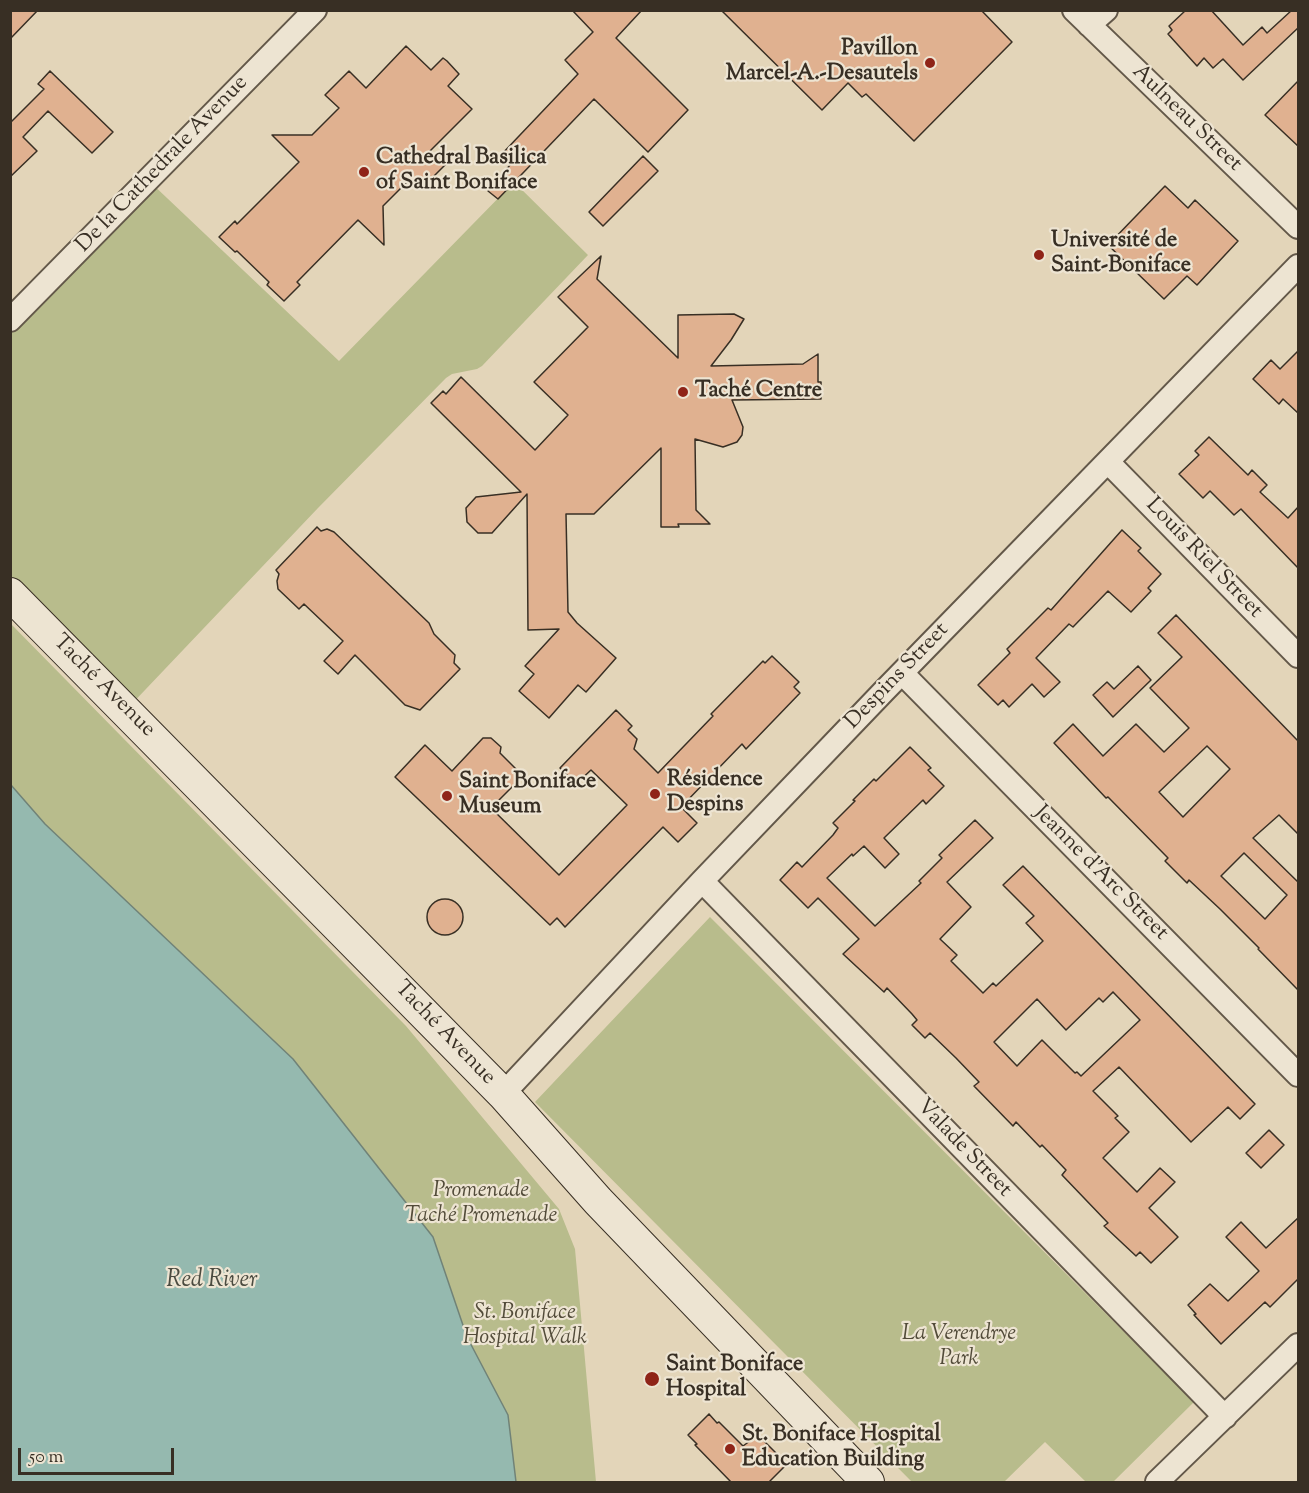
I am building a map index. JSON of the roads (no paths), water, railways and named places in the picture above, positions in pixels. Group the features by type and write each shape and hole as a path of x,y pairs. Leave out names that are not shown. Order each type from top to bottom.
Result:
{"street":[{"name":"De la Cathedrale Avenue","path":"10,320 315,10"},
{"name":"Aulneau Street","path":"1090,16 1299,227"},
{"name":"Despins Street","path":"503,1094 702,881 1299,266"},
{"name":"Louis Riel Street","path":"1108,462 1299,656"},
{"name":"Taché Avenue","path":"10,594 503,1094 598,1201 868,1482"},
{"name":"Jeanne d’Arc Street","path":"902,673 1299,1075"},
{"name":"Valade Street","path":"702,881 1225,1417"},
{"path":"1157,1482 1299,1344"}],"water":[{"name":"Red River","path":"11,785 45,824 293,1059 433,1237 467,1337 508,1415 516,1482 11,1482"}],"place":[{"name":"Pavillon Marcel-A.-Desautels","path":"930,63"},
{"name":"Cathedral Basilica of Saint Boniface","path":"364,172"},
{"name":"Université de Saint-Boniface","path":"1039,255"},
{"name":"Taché Centre","path":"683,392"},
{"name":"Résidence Despins","path":"655,794"},
{"name":"Saint Boniface Museum","path":"447,796"},
{"name":"Saint Boniface Hospital","path":"652,1379"},
{"name":"St. Boniface Hospital Education Building","path":"730,1449"}],"park label":[{"name":"Promenade Taché Promenade","path":"481,1204"},
{"name":"St. Boniface Hospital Walk","path":"525,1326"},
{"name":"La Verendrye Park","path":"959,1348"}]}
